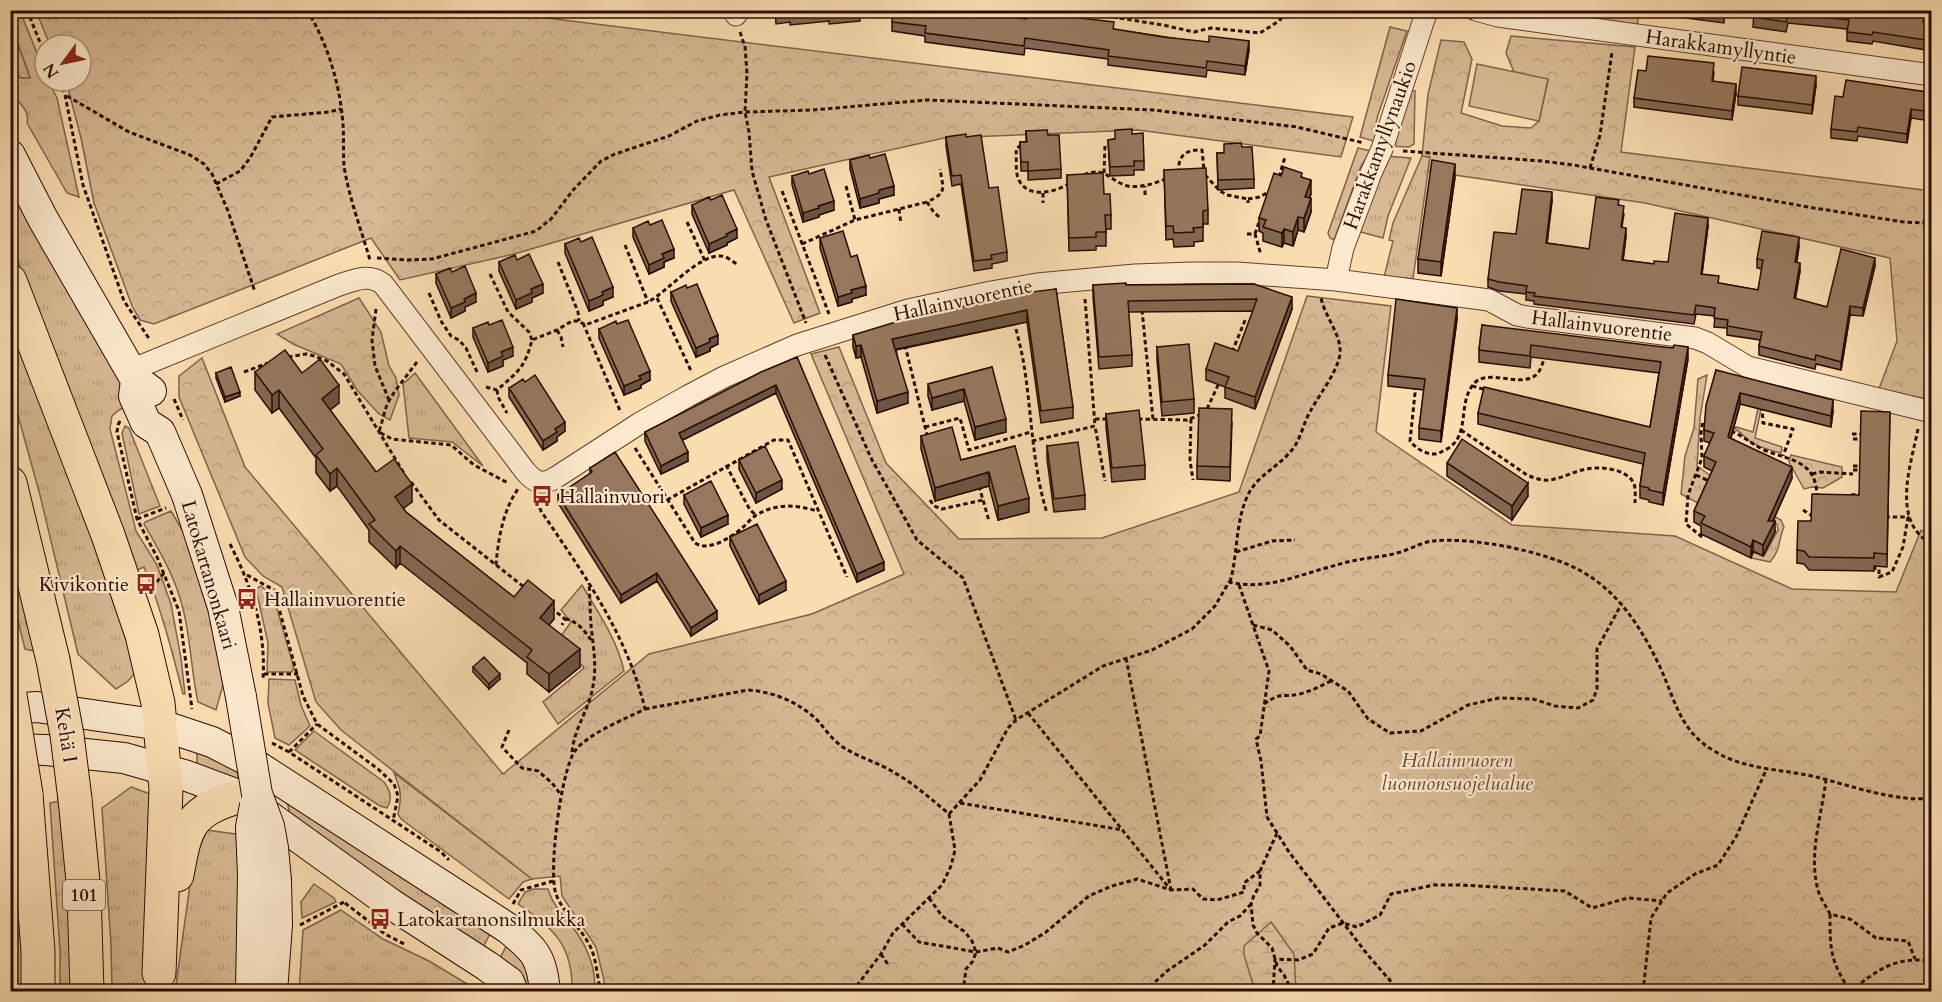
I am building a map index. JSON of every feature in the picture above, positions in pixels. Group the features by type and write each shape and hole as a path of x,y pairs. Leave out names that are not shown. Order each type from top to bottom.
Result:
{"highway":[{"path":"10,281 108,535 142,635 158,703 165,768 166,807 158,982"},
{"name":"Kehä I","path":"10,483 53,660 67,735 84,892 87,992"},
{"name":"101","path":"10,695 26,794 39,992"},
{"path":"158,982 183,845 190,825 206,809 249,795"}],"street":[{"name":"Harakkamyllynaukio","path":"1328,285 1382,149 1427,10"},
{"name":"Harakkamyllyntie","path":"1476,10 1498,16 1932,75"},
{"name":"Latokartanonkaari","path":"10,155 43,219 134,375 150,388 163,415 160,432 186,495 223,607 241,697 249,795 269,826 273,848 265,877 251,992"},
{"name":"Hallainvuorentie","path":"134,375 339,285 362,278 376,279 383,284 531,479 544,483 549,482 640,423 734,373 797,345 908,310 1037,284 1135,275 1237,273 1328,285 1489,300 1517,315 1527,317 1695,338 1708,343 1748,367 1926,411"},
{"path":"10,709 37,707 161,725 212,742 251,762 509,929 531,947 543,970 545,992"},
{"path":"10,749 46,750 124,758 165,768 249,795 391,904 488,966 511,987"},
{"name":"Latokartanonkaari","path":"265,877 277,925 272,992"}],"path":[{"path":"27,10 36,33"},
{"path":"307,10 320,36 339,91 346,174 369,258 432,259 536,231 551,219 574,189 601,161 669,136 698,121 745,112 813,110 927,100 1153,110 1297,127 1354,140"},
{"path":"1068,10 1194,32 1211,28 1260,33 1279,21 1288,10"},
{"path":"735,13 745,47 747,73 745,112 752,171 766,219 805,322 813,328"},
{"path":"1590,168 1600,135 1607,91 1612,32"},
{"path":"65,95 129,132 190,155 204,164 212,174 228,211 255,292"},
{"path":"65,95 83,184 124,301 147,335"},
{"path":"216,184 240,171 250,158 272,117 341,109"},
{"path":"1104,173 1105,146 1114,144"},
{"path":"1024,145 1016,149 1018,177 1022,184 1028,189 1043,193 1059,190 1069,184"},
{"path":"1179,173 1178,164 1181,156 1186,152 1202,150 1204,174 1220,191 1248,201 1270,191"},
{"path":"1419,152 1542,160 1932,226"},
{"path":"1266,202 1280,175 1285,157"},
{"path":"802,244 855,220 927,202 941,194 943,190 940,169"},
{"path":"1078,178 1090,172 1100,171 1128,186 1145,186 1167,177"},
{"path":"1172,174 1184,172"},
{"path":"1924,223 1931,183"},
{"path":"846,186 855,220"},
{"path":"1145,186 1145,195"},
{"path":"782,191 826,309"},
{"path":"1043,193 1043,203"},
{"path":"927,202 939,217"},
{"path":"899,209 901,224"},
{"path":"1262,257 1255,234 1263,213"},
{"path":"687,222 705,261"},
{"path":"1247,234 1255,234"},
{"path":"625,245 648,302"},
{"path":"532,340 572,321 585,325 648,302 712,257 721,256 738,265"},
{"path":"558,262 581,322 623,417"},
{"path":"429,293 441,321 452,336 466,348 486,387 497,390 519,371 526,361 532,340 528,332 508,312 490,274"},
{"path":"949,814 980,780 1008,728 1016,720 1104,666 1152,650 1192,629 1215,606 1229,582 1235,564 1236,539 1247,496 1264,474 1292,450 1310,411 1327,385 1341,353 1340,345 1324,308 1328,285"},
{"path":"1084,289 1095,426 1106,481"},
{"path":"657,297 690,369"},
{"path":"376,303 372,340 375,366 389,400"},
{"path":"1142,303 1153,420"},
{"path":"1230,358 1245,318"},
{"path":"1016,329 1024,363 1039,484 1047,513"},
{"path":"557,330 563,348"},
{"path":"904,342 928,441"},
{"path":"379,432 389,400 408,372 430,347"},
{"path":"821,348 872,460 916,540 963,578 1016,720"},
{"path":"244,372 288,356 306,354 327,361 344,374 405,475 439,520 531,592"},
{"path":"1413,379 1415,393 1410,441 1414,446 1430,454 1437,454 1454,445 1461,430 1462,410 1472,386 1477,381 1486,378 1526,379 1533,377 1544,360"},
{"path":"1130,419 1191,419 1201,416 1210,407 1222,378"},
{"path":"1472,386 1494,391"},
{"path":"1762,402 1763,423 1792,429 1781,455 1773,464"},
{"path":"1872,566 1872,568 1879,569 1879,577 1892,572 1903,547 1908,517 1906,499 1926,411"},
{"path":"925,427 960,418 971,460"},
{"path":"1095,419 1118,419"},
{"path":"1191,419 1190,468 1193,480"},
{"path":"121,420 117,432 137,519 164,573 178,611 192,709"},
{"path":"1702,537 1686,524 1688,495 1702,459 1703,421 1710,423"},
{"path":"1032,441 1095,426"},
{"path":"1725,429 1741,435 1744,439 1765,450 1803,465 1812,474 1817,499"},
{"path":"1461,430 1536,479 1549,480 1587,468 1611,470 1629,477 1635,486 1635,503"},
{"path":"379,432 393,439 451,445 474,465 519,489 511,499 498,544 496,565"},
{"path":"969,450 1031,432"},
{"path":"1852,434 1861,436 1853,439"},
{"path":"667,500 774,440 788,440 846,577"},
{"path":"631,441 667,500 700,547 707,547 724,540 739,531 756,515 786,505 819,512"},
{"path":"726,465 750,510 756,515"},
{"path":"1812,474 1860,468"},
{"path":"1696,475 1714,483"},
{"path":"977,480 989,521"},
{"path":"537,496 541,511 608,612 623,643 645,709"},
{"path":"1851,496 1859,496"},
{"path":"930,500 934,506 942,509 983,500"},
{"path":"137,519 166,508"},
{"path":"1803,510 1812,517 1821,518"},
{"path":"1876,517 1908,517"},
{"path":"1908,517 1923,539 1932,544"},
{"path":"1236,552 1272,541 1295,540"},
{"path":"1229,582 1239,585 1267,584 1355,560 1396,554 1428,542 1478,543 1533,553 1564,563 1602,585 1622,603 1644,637 1676,707 1691,733 1717,753 1733,760 1826,779 1896,797 1932,798"},
{"path":"149,592 164,573"},
{"path":"245,574 274,590 303,696 317,724 378,769 394,784 398,796 393,820"},
{"path":"572,757 579,722 593,687 595,667 589,582"},
{"path":"1239,585 1269,671 1260,736 1256,739 1261,761 1267,817 1289,852 1367,954 1400,992"},
{"path":"1253,625 1272,630 1290,646 1307,670 1321,675 1348,691 1368,719 1390,733 1420,731 1468,705 1499,698 1533,699 1555,706 1578,708 1593,700 1597,689 1597,649 1622,603"},
{"path":"548,606 584,630 592,641"},
{"path":"562,625 565,619"},
{"path":"1126,658 1171,890"},
{"path":"264,674 298,674"},
{"path":"1264,704 1278,695 1298,694 1331,681"},
{"path":"599,992 591,949 557,898 553,881 561,796 567,768 572,757 575,751 599,732 645,709 748,690 777,695 800,706 839,744 891,770 913,784 949,814 955,850 942,885 893,933 852,992"},
{"path":"1028,713 1171,890"},
{"path":"289,752 317,724"},
{"path":"509,730 502,747 522,768 538,771 552,783 561,796"},
{"path":"1643,992 1651,918 1667,893 1695,874 1718,865 1736,837 1767,768"},
{"path":"1826,779 1813,859 1818,892 1830,914 1830,944 1836,969 1850,991 1888,964 1915,959 1932,961"},
{"path":"960,804 1123,831"},
{"path":"1277,833 1260,871 1260,885 1251,904 1253,925 1257,933 1272,948 1277,966 1282,971 1290,992"},
{"path":"902,924 919,942 976,952 998,948 1008,952 1046,932 1089,897 1112,886 1137,879 1171,890 1193,889 1203,899 1217,900 1244,892 1244,883 1260,871"},
{"path":"514,902 522,890 553,881"},
{"path":"1275,959 1298,960 1313,954 1329,928 1343,923 1357,927 1380,915 1391,894 1434,885 1565,891 1592,908 1628,898 1662,901"},
{"path":"929,898 942,916 965,932 972,940 976,952 973,961 966,969 963,992"},
{"path":"306,922 344,902"},
{"path":"1144,992 1167,971 1205,945 1228,922 1240,916 1251,904"},
{"path":"1830,914 1850,919 1876,938 1908,941 1915,959"},
{"path":"880,954 889,966"},
{"path":"1274,992 1275,959"}],"green space":[{"path":"11,11 20,11 33,43 33,93 54,93 57,98 79,197 67,193 27,123 28,117 24,109 12,92 10,67 21,78 30,77 11,25"},
{"path":"36,11 490,11 1353,117 1341,157 1138,130 944,138 769,177 820,313 794,323 734,190 514,254 400,280 371,238 154,324 140,320 132,306 94,203 69,93 93,93 93,33 45,33"},
{"path":"1527,11 1639,11 1637,27"},
{"path":"10,25 30,78 21,78 11,67"},
{"path":"1390,27 1407,31 1378,115 1375,127 1376,138 1373,141 1360,137"},
{"path":"1511,36 1635,47 1621,152 1931,191 1931,400 1879,389 1897,341 1890,258 1645,203 1428,171 1430,157 1422,156 1428,94 1441,40 1464,42 1472,59 1461,113 1502,126 1531,128 1539,121 1548,80 1514,72 1506,53"},
{"path":"1477,64 1548,79 1539,121 1469,106"},
{"path":"1407,90 1415,91 1414,144 1409,147 1387,146"},
{"path":"1358,148 1371,151 1361,166 1334,240 1328,233"},
{"path":"1384,156 1411,158 1388,216 1383,238 1357,231"},
{"path":"1422,156 1430,157 1413,279 1384,277 1393,241 1389,240 1393,223"},
{"path":"10,175 130,405 112,416 110,429 136,531 157,565 171,604 185,694 183,694 150,582 144,567 137,570 27,288 11,240"},
{"name":"Hallainvuoren luonnonsuojelualue","path":"1307,296 1391,306 1376,432 1512,525 1675,536 1792,589 1896,592 1921,530 1931,536 1931,991 604,991 604,980 596,947 562,896 560,876 532,879 341,730 316,702 282,587 263,576 245,557 179,397 179,376 202,358 245,467 503,774 649,654 812,614 904,574 811,354 839,347 886,463 959,539 1102,538 1239,492"},
{"path":"359,298 381,332 389,366 396,378 399,395 390,420 379,414 357,390 341,364 293,344 277,334"},
{"path":"10,304 107,563 135,673 116,689 78,654 40,495 11,390"},
{"path":"415,373 483,466 452,442 409,438 403,384"},
{"path":"1707,375 1700,418 1697,466 1711,476 1698,503 1681,494 1685,456 1694,428 1698,379"},
{"path":"1758,408 1761,409 1755,438 1782,447 1781,453 1755,444 1735,429 1736,427 1753,432"},
{"path":"125,426 129,428 160,506 139,514 122,433"},
{"path":"1791,455 1842,467 1842,477 1823,488 1804,489 1789,462"},
{"path":"171,511 188,540 200,572 225,678 216,710 198,702 188,632 180,598 167,565 144,524"},
{"path":"1768,513 1781,520 1784,527 1778,549 1770,562 1751,558 1753,552 1764,556 1778,530 1777,524 1755,514"},
{"path":"10,538 38,652 25,649 11,593"},
{"path":"582,585 612,637 624,671 558,724 543,702 584,668 559,639 571,622 561,610"},
{"path":"261,586 275,602 294,668 292,672 267,672 268,643 256,589"},
{"path":"269,679 295,680 301,705 310,726 289,745 275,738 268,703"},
{"path":"314,731 384,782 390,795 387,808 380,806 295,750"},
{"path":"197,747 237,763 239,789 197,772"},
{"path":"394,773 532,879 523,882 509,899 401,819 398,814 400,793"},
{"path":"131,787 153,795 154,940 148,991 112,991 102,808"},
{"path":"285,791 492,930 480,953 291,820"},
{"path":"60,802 74,950 74,991 60,991 60,951 50,803"},
{"path":"10,806 21,911 23,991 11,991"},
{"path":"207,830 242,835 240,991 175,992 191,868"},
{"path":"314,884 334,898 336,902 302,918 301,902"},
{"path":"534,889 548,889 556,907 581,939 593,969 594,991 572,991 569,962 559,940 542,922 518,904 525,892"},
{"path":"341,910 383,939 429,961 479,991 299,991 303,930"},
{"path":"1271,922 1294,954 1296,991 1255,991 1244,955 1244,946"},
{"path":"509,941 525,961 532,991 523,991 498,962"}],"building":[{"path":"776,10 860,10 860,12 790,16 790,13 776,14"},
{"path":"893,10 958,10 1026,19 1027,12 1114,22 1113,29 1163,37 1209,42 1209,36 1249,41 1245,66 1207,61 1206,68 1108,56 1109,50 1025,38 1024,46 925,33 926,26 892,22"},
{"path":"1695,10 1724,10 1724,14"},
{"path":"1754,10 1925,10 1923,22 1932,23 1932,41 1873,32 1872,35 1847,32 1849,20 1788,14 1786,22 1753,17"},
{"path":"1648,56 1714,63 1712,81 1736,84 1732,111 1634,98 1638,70 1646,71"},
{"path":"1742,67 1816,76 1812,105 1738,96"},
{"path":"1846,80 1927,92 1924,111 1911,109 1907,134 1858,127 1857,132 1831,129 1835,96 1843,97"},
{"path":"1132,129 1132,134 1143,133 1144,161 1134,161 1134,166 1110,167 1108,140 1115,139 1115,130"},
{"path":"1047,130 1048,135 1059,135 1061,169 1028,171 1028,162 1021,162 1020,142 1027,142 1026,131"},
{"path":"966,134 966,137 981,135 989,188 998,187 1007,252 991,255 992,259 974,261 961,175 952,176 946,137"},
{"path":"1241,143 1242,147 1252,147 1254,179 1218,180 1217,153 1224,153 1224,144"},
{"path":"885,154 894,186 860,199 850,160"},
{"path":"1432,160 1455,164 1441,262 1418,259"},
{"path":"1284,167 1302,173 1301,177 1311,180 1305,197 1311,198 1304,218 1298,217 1293,232 1284,229 1282,233 1263,227 1266,220 1259,218 1274,173 1281,176"},
{"path":"1206,168 1208,210 1203,211 1203,227 1193,228 1194,232 1174,233 1173,226 1166,226 1164,170"},
{"path":"824,169 834,201 803,213 792,176"},
{"path":"1103,173 1104,194 1110,194 1111,215 1105,215 1106,232 1096,232 1096,237 1069,238 1067,175"},
{"path":"1522,189 1552,192 1546,243 1589,249 1596,197 1619,200 1618,205 1624,206 1621,227 1626,228 1622,260 1654,264 1654,261 1668,262 1675,213 1708,218 1701,274 1719,276 1718,283 1758,290 1763,260 1757,259 1762,231 1799,237 1795,262 1800,263 1794,298 1827,307 1841,249 1875,258 1863,308 1850,306 1841,362 1816,355 1815,360 1759,346 1762,332 1727,326 1728,320 1714,318 1715,308 1696,305 1694,315 1534,296 1535,293 1526,292 1527,286 1488,279 1494,232 1516,234"},
{"path":"722,195 737,229 709,244 692,205 709,197 711,200"},
{"path":"662,220 674,249 662,254 664,258 649,265 633,228 648,221 650,225"},
{"path":"843,231 851,257 857,255 866,286 838,297 820,238"},
{"path":"592,237 613,287 602,292 603,295 589,301 565,244 579,238 581,242"},
{"path":"529,254 543,284 531,289 532,293 516,300 499,262 515,255 517,260"},
{"path":"465,266 476,293 464,299 465,302 451,308 436,274 450,268 452,272"},
{"path":"1126,283 1126,285 1254,284 1292,297 1255,397 1225,387 1229,377 1206,369 1215,343 1238,351 1257,299 1128,301 1132,355 1099,357 1093,285"},
{"path":"697,284 718,335 709,339 710,342 696,348 671,292 686,285 687,288"},
{"path":"1056,289 1073,407 1041,411 1027,310 892,339 908,392 877,401 861,345 856,346 853,335 909,318 1031,292"},
{"path":"1396,299 1457,308 1441,431 1419,428 1425,379 1388,375"},
{"path":"502,320 513,347 501,352 503,356 488,363 473,328"},
{"path":"628,320 650,371 639,376 641,379 624,386 599,329 616,321 617,324"},
{"path":"1482,325 1663,347 1673,348 1674,345 1688,347 1663,493 1640,486 1645,453 1478,413 1484,387 1650,427 1661,362 1531,345 1530,356 1479,350"},
{"path":"1189,344 1194,399 1162,402 1157,347"},
{"path":"285,350 302,373 320,359 339,385 322,399 376,472 394,459 412,484 395,497 406,512 514,597 528,580 554,601 540,618 580,649 549,674 527,657 532,650 400,546 396,551 369,524 375,520 337,468 330,474 316,455 323,449 279,390 272,395 255,372"},
{"path":"797,357 884,562 857,574 776,385 679,433 688,452 661,466 645,432 761,372"},
{"path":"231,367 240,392 225,397 216,373"},
{"path":"992,367 1006,419 975,427 964,389 932,398 928,384"},
{"path":"1716,370 1833,400 1831,416 1740,393 1728,437 1792,467 1768,521 1775,521 1763,545 1753,540 1751,547 1701,523 1705,516 1694,511 1716,462 1704,456 1714,433 1704,430 1706,405"},
{"path":"535,375 565,422 555,429 557,432 543,441 509,388"},
{"path":"1199,408 1232,409 1230,467 1197,466"},
{"path":"1139,410 1145,465 1112,468 1106,414"},
{"path":"1861,411 1890,412 1887,554 1874,553 1874,558 1809,557 1804,551 1797,550 1798,521 1811,521 1812,494 1859,495"},
{"path":"952,427 961,460 1015,446 1029,498 998,506 989,472 935,488 921,436"},
{"path":"1462,439 1528,483 1512,506 1447,463"},
{"path":"1078,442 1085,495 1054,499 1047,446"},
{"path":"765,446 782,480 756,493 739,460"},
{"path":"615,452 717,611 691,628 657,573 621,595 558,495 592,472 590,468"},
{"path":"711,481 728,515 701,528 684,495"},
{"path":"757,524 786,581 759,595 730,537"},
{"path":"484,657 500,674 489,684 473,667"}],"place":[{"name":"Hallainvuori","path":"542,496"},
{"name":"Kivikontie","path":"146,584"},
{"name":"Hallainvuorentie","path":"247,599"},
{"name":"Latokartanonsilmukka","path":"380,919"}]}
